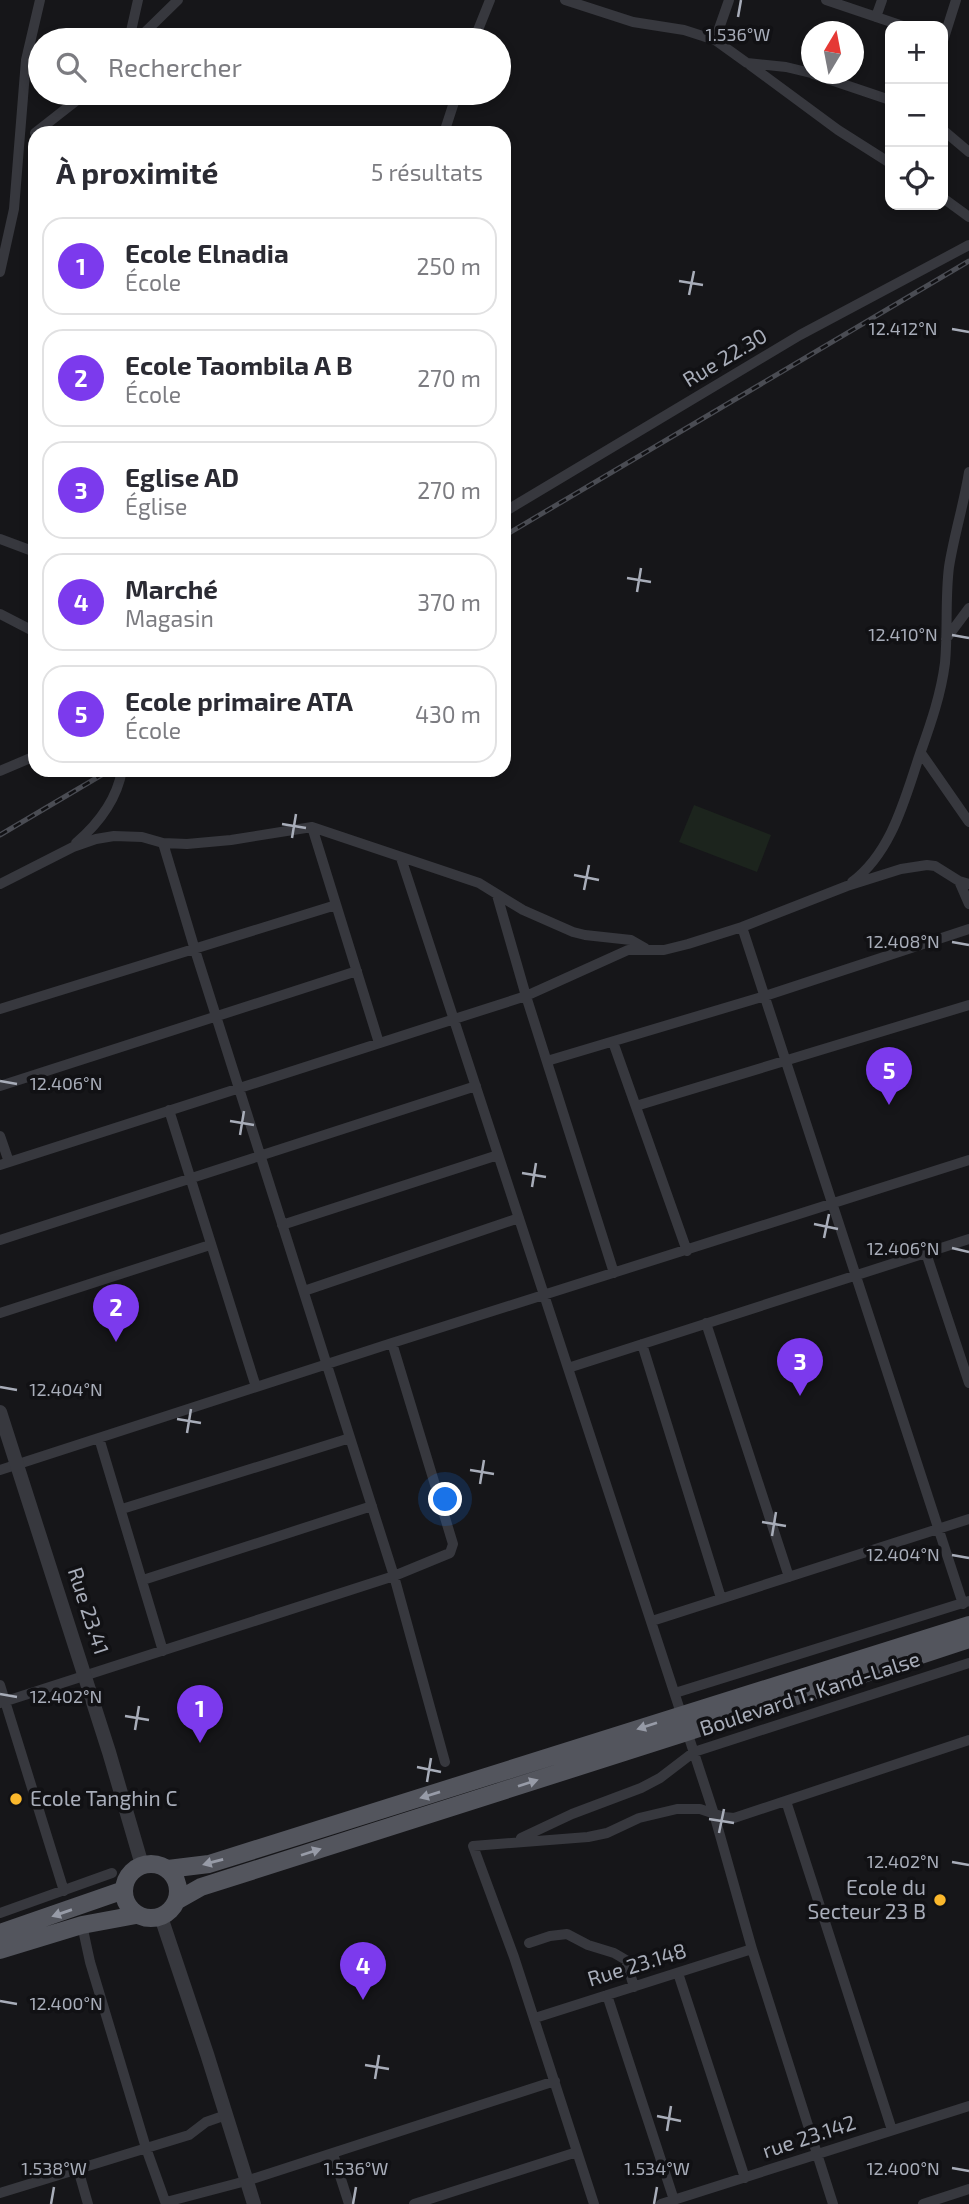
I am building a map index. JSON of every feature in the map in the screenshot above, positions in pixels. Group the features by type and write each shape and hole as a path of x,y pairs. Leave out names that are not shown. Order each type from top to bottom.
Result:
{"main road":[{"path":"178,1900 201,1887 969,1625"},
{"path":"136,1915 125,1899 124,1890 130,1874 142,1865 151,1863 167,1868 209,1864 969,1639"},
{"path":"0,1950 82,1925 136,1915 152,1919 161,1917 174,1907 178,1900 178,1882 167,1868"},
{"path":"0,1933 124,1890"}],"street":[{"path":"34,28 40,0"},
{"path":"132,28 138,0"},
{"path":"149,28 178,0"},
{"path":"479,28 490,0"},
{"path":"565,0 634,22 684,30 715,40 838,130 885,160"},
{"path":"715,40 729,0"},
{"path":"826,0 888,21"},
{"path":"876,17 882,0"},
{"path":"948,25 956,0"},
{"path":"0,272 15,209 24,69 28,52"},
{"path":"747,63 801,70"},
{"path":"844,84 885,98"},
{"path":"44,126 71,105"},
{"path":"446,126 453,105"},
{"path":"948,134 969,152"},
{"path":"21,146 28,140"},
{"path":"948,202 969,218"},
{"name":"Rue 22.30","path":"511,508 800,335 969,245"},
{"path":"847,886 865,872 889,834 906,799 939,695 946,639 949,570 969,472"},
{"path":"965,494 969,509"},
{"path":"0,539 28,549"},
{"path":"946,639 969,608"},
{"path":"0,614 28,628"},
{"path":"921,753 969,822"},
{"path":"0,771 28,759"},
{"path":"73,847 97,824 120,777"},
{"path":"0,884 73,847 114,836 142,836 163,843 187,844 312,827 479,883 523,910 573,932 631,940 645,948"},
{"path":"312,827 379,1043"},
{"path":"163,843 394,1576 445,1762"},
{"path":"401,858 685,1723 752,1949 833,2204"},
{"path":"0,1136 5,1163 526,996 628,950 664,950 742,926 847,886 901,869 927,865 943,870 964,883 969,904"},
{"path":"497,894 526,996 614,1273"},
{"path":"0,1009 336,905"},
{"path":"675,1693 966,1602 939,1529 742,926"},
{"path":"547,1061 765,996 969,929"},
{"path":"0,1086 357,971"},
{"path":"636,1106 969,1005"},
{"path":"613,1042 687,1251"},
{"path":"0,1240 476,1086"},
{"path":"169,1110 256,1387"},
{"path":"282,1225 498,1155"},
{"path":"0,1470 969,1160"},
{"path":"304,1291 519,1218"},
{"path":"568,1368 969,1239"},
{"path":"0,1313 210,1245"},
{"path":"926,1253 969,1384"},
{"path":"706,1323 789,1577"},
{"path":"3,1702 394,1576 450,1553 454,1547 392,1343"},
{"path":"642,1344 721,1598"},
{"name":"Rue 23.41","path":"0,1412 85,1675 142,1865"},
{"path":"99,1438 163,1650"},
{"path":"122,1509 350,1438"},
{"path":"143,1580 372,1506"},
{"path":"652,1621 969,1520"},
{"name":"Boulevard T. Kand-Lalse","path":"515,1841 572,1814 641,1788 660,1778 694,1752 969,1663"},
{"path":"0,1685 3,1702 64,1891"},
{"path":"594,2204 535,2018 473,1846 588,1837 607,1833 639,1818 677,1809 700,1810 734,1818 969,1740"},
{"path":"786,1801 891,2130"},
{"path":"0,1913 112,1873"},
{"path":"161,1917 254,2204"},
{"path":"82,1925 90,1962 146,2148 166,2203 333,2154 555,2081"},
{"path":"529,1942 567,1934 588,1945 614,1953 626,1960 634,1987"},
{"name":"Rue 23.148","path":"535,2018 752,1949"},
{"path":"678,1973 745,2178"},
{"path":"607,1995 674,2200"},
{"name":"rue 23.142","path":"661,2204 969,2106"},
{"path":"0,2193 189,2136 206,2122 226,2115"},
{"path":"414,2204 577,2152"},
{"path":"333,2154 349,2204"},
{"path":"78,2169 88,2204"},
{"path":"923,2204 969,2189"}],"shaded area":[{"path":"694,805 771,835 757,872 679,842"}],"railway":[{"path":"511,532 969,261"},
{"path":"0,835 98,777"}],"place":[{"name":"Ecole primaire ATA","path":"889,1105"},
{"name":"Ecole Taombila A B","path":"116,1342"},
{"name":"Eglise AD","path":"800,1396"},
{"name":"Ecole Elnadia","path":"200,1743"},
{"name":"Ecole Tanghin C","path":"16,1799"},
{"name":"Ecole du Secteur 23 B","path":"940,1900"},
{"name":"Marché","path":"363,2000"}]}
